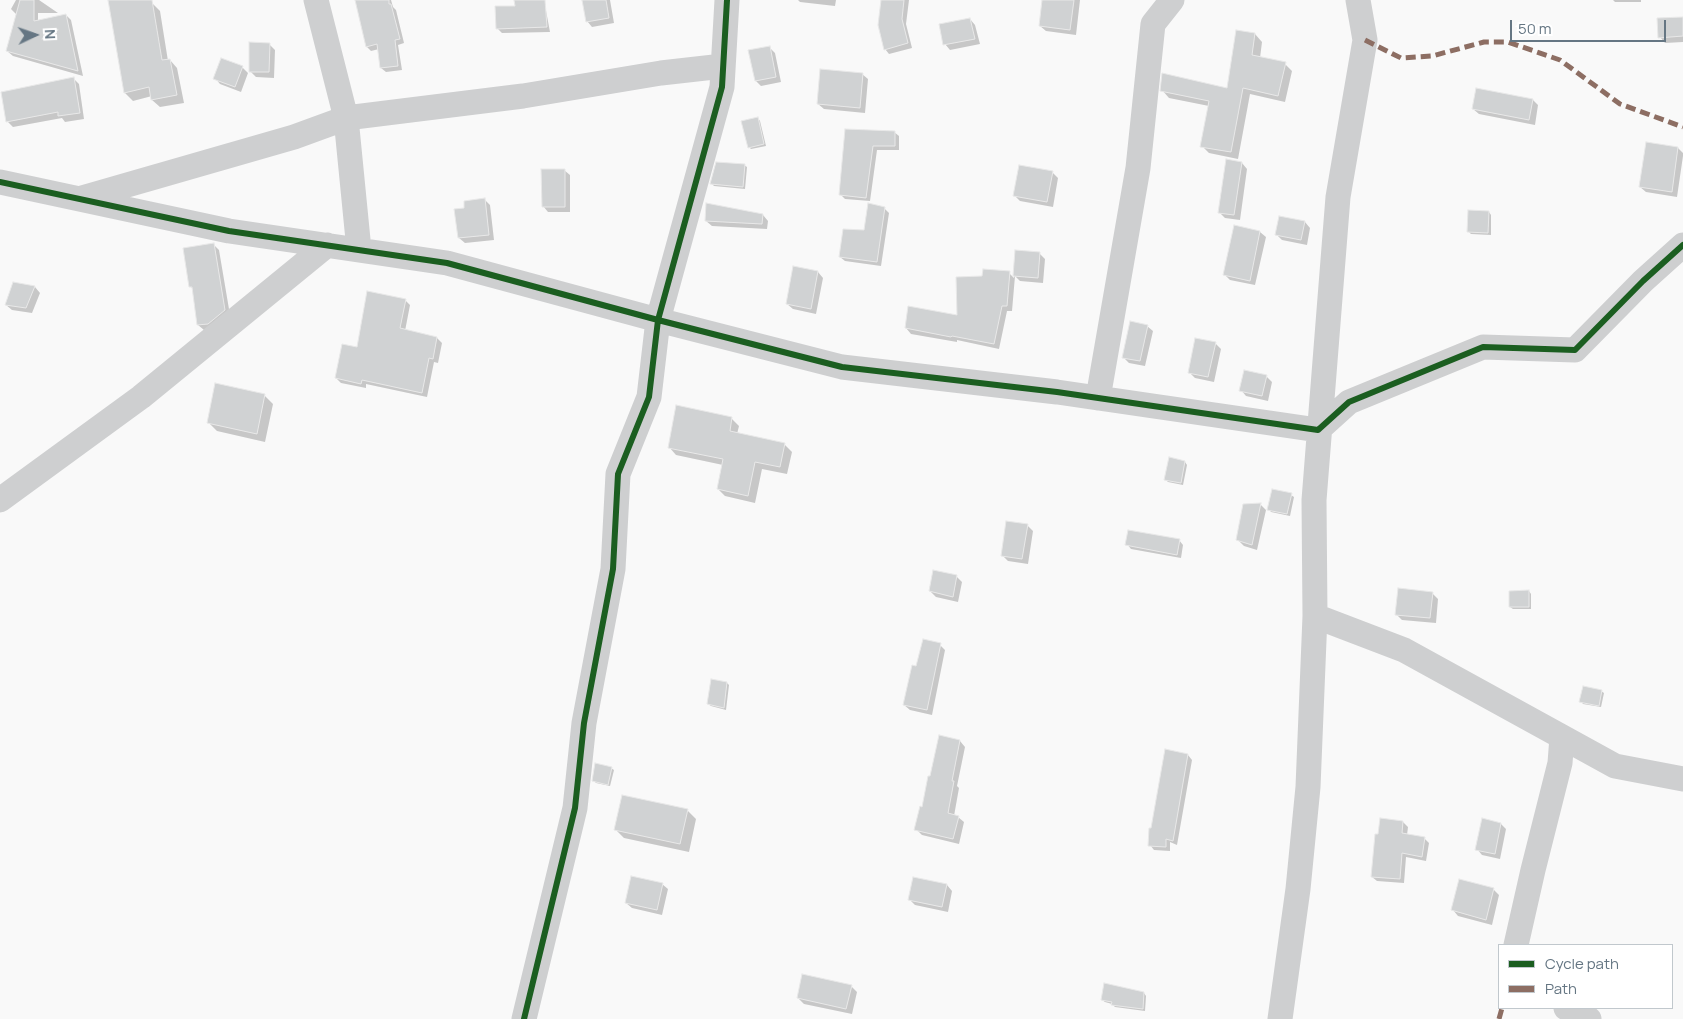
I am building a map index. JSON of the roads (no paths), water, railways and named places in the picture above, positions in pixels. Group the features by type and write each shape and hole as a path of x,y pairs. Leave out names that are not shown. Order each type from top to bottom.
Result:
{"street":[{"path":"316,0 346,118 359,250"},
{"path":"524,1019 575,808 584,723 613,569 618,474 649,397 658,320 722,86 727,0"},
{"path":"1098,398 1138,168 1153,24 1172,0"},
{"path":"1280,1019 1298,889 1308,787 1315,616 1314,500 1318,430 1338,197 1365,40 1358,0"},
{"path":"77,199 294,137 346,118 523,96 662,72 723,66"},
{"path":"0,182 229,231 447,263 842,367 1098,398 1318,430"},
{"path":"1318,430 1349,402 1483,347 1575,350 1643,280 1683,245"},
{"path":"0,500 141,397 327,246"},
{"path":"1315,616 1404,650 1615,766 1683,779"},
{"path":"1516,944 1560,763 1562,737"},
{"path":"1568,1009 1589,1019"}]}
